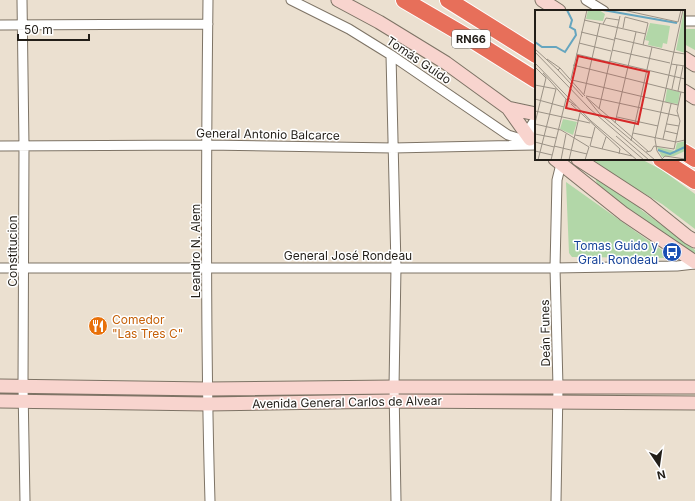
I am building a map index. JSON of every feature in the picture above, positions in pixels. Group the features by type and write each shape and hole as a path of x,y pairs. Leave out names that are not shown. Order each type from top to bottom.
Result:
{"highway":[{"name":"RN66","path":"404,0 535,79"},
{"name":"RN66","path":"448,0 535,54"},
{"path":"685,153 695,159"},
{"path":"662,160 695,181"}],"street":[{"name":"Constitucion","path":"22,0 24,146 23,401 25,501"},
{"name":"Leandro N. Alem","path":"208,0 207,404 210,501"},
{"name":"Tomás Guido","path":"291,0 349,30 391,55 508,135 533,143"},
{"path":"338,0 379,22 446,63 508,108 533,143"},
{"path":"542,0 557,10"},
{"path":"586,0 602,10"},
{"path":"0,25 208,24"},
{"path":"391,55 396,267 394,387 396,501"},
{"path":"685,59 695,65"},
{"path":"685,92 695,98"},
{"path":"508,108 535,114"},
{"path":"533,143 530,130 535,121"},
{"name":"General Antonio Balcarce","path":"0,146 207,145 393,148 533,143"},
{"path":"580,160 647,204 693,239"},
{"path":"558,162 624,214 695,263"},
{"name":"Deán Funes","path":"556,501 558,387 555,268 558,162"},
{"name":"General José Rondeau","path":"0,268 555,268 695,263"},
{"name":"Avenida General Carlos de Alvear","path":"0,386 207,389 394,387 695,388"},
{"name":"Avenida General Carlos de Alvear","path":"0,401 207,404 394,401 695,403"}],"green space":[{"path":"685,29 695,29 695,50 685,45"},
{"path":"591,160 643,160 662,170 695,194 695,229 662,204 606,171"},
{"path":"595,177 641,205 640,209 695,250 695,255 627,210 597,184"},
{"path":"566,182 673,258 572,257 569,253"}],"place":[{"name":"Tomas Guido y Gral. Rondeau","path":"672,252"},
{"name":"Comedor \"Las Tres C\"","path":"98,326"}]}
